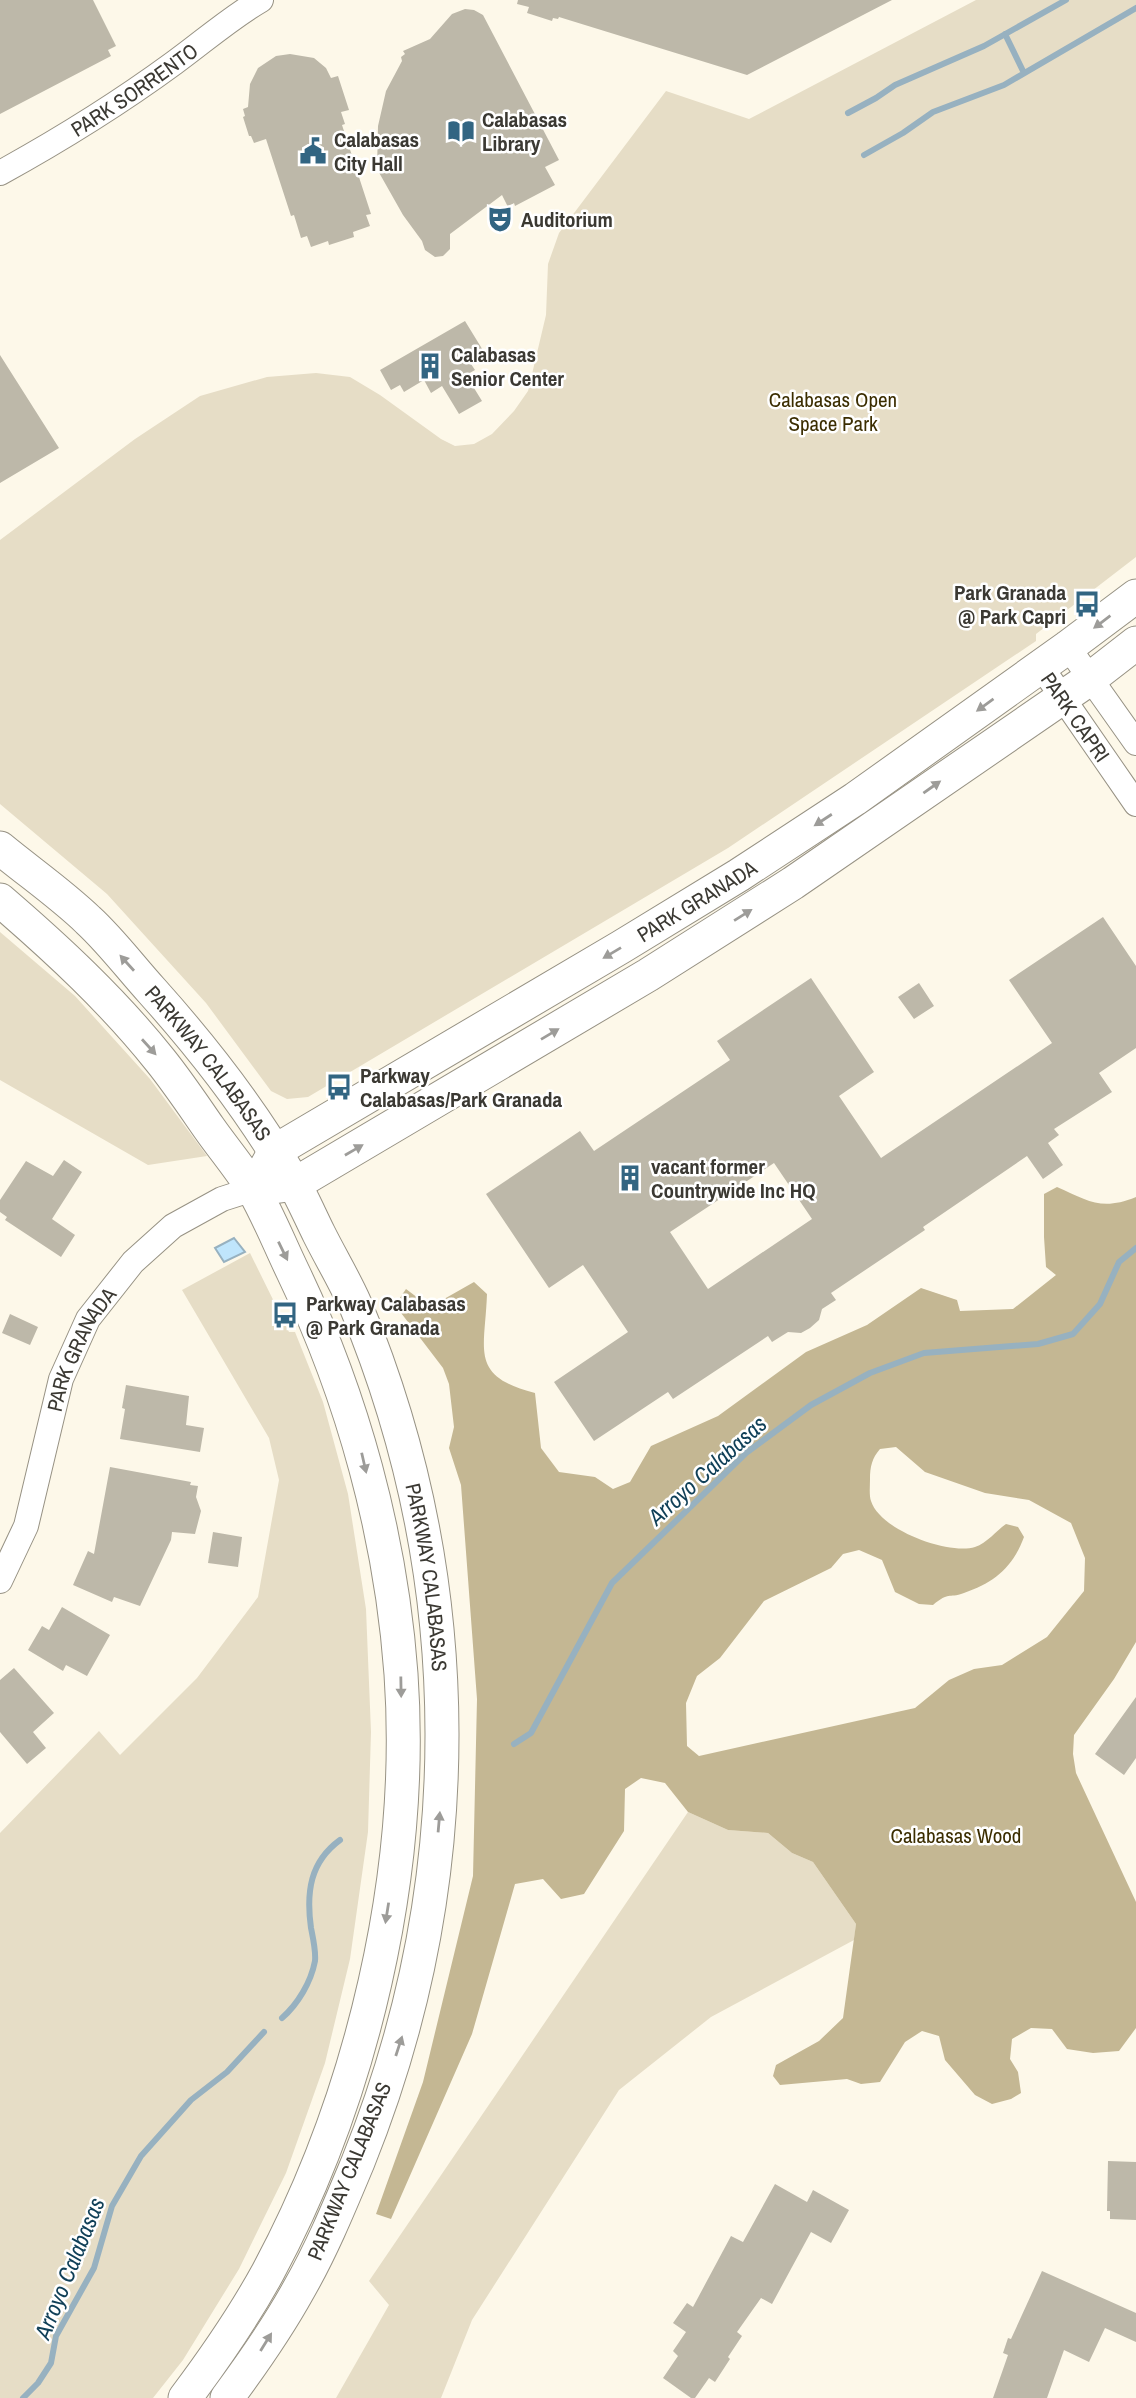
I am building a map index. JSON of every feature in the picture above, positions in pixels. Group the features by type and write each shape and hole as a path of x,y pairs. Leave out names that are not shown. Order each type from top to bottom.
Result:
{"street":[{"name":"PARK SORRENTO","path":"0,173 57,142 173,64 261,0"},
{"name":"PARK GRANADA","path":"253,1189 275,1151 739,875 855,799 1136,596"},
{"name":"PARK GRANADA","path":"0,1581 26,1526 49,1420 61,1379 88,1320 133,1262 173,1226 222,1199 253,1189 295,1184 671,961 793,883 1091,678 1136,643"},
{"name":"PARK CAPRI","path":"1068,647 1136,743"},
{"name":"PARK CAPRI","path":"1040,665 1136,804"},
{"name":"PARKWAY CALABASAS","path":"0,848 88,920 195,1039 275,1151 295,1184 354,1302 401,1437 419,1515 433,1597 440,1661 444,1742 432,1886 420,1965 375,2120 343,2199 300,2288 227,2398"},
{"name":"PARKWAY CALABASAS","path":"0,900 55,948 160,1059 253,1189 314,1315 335,1371 361,1448 391,1594 401,1675 402,1746 399,1818 380,1960 342,2103 305,2195 267,2274 219,2353 185,2398"}],"green space":[{"name":"Calabasas Open Space Park","path":"976,0 1136,0 1136,557 1036,634 1036,641 728,848 308,1097 287,1099 271,1091 206,1003 107,894 0,804 0,540 135,439 200,396 267,377 316,373 350,377 441,439 455,446 474,444 492,434 514,411 528,391 546,315 548,264 559,233 666,91 749,119"},
{"path":"0,932 75,996 150,1079 207,1156 148,1165 0,1080"},
{"name":"Calabasas Wood","path":"1057,1187 1104,1204 1136,1197 1136,1642 1114,1679 1074,1735 1073,1754 1076,1773 1136,1902 1136,2028 1119,2051 1093,2053 1067,2049 1052,2029 1031,2028 1012,2039 1010,2059 1018,2072 1021,2093 992,2104 975,2095 945,2060 939,2036 922,2031 905,2042 880,2082 861,2084 847,2079 780,2085 773,2076 776,2065 819,2041 843,2018 856,1924 813,1862 792,1853 768,1833 728,1830 688,1812 665,1783 641,1778 625,1789 624,1831 584,1894 561,1899 543,1879 515,1884 472,2034 391,2219 376,2214 423,2082 473,1876 477,1699 461,1485 449,1448 454,1427 449,1384 443,1368 395,1305 406,1289 430,1307 474,1282 487,1294 484,1346 490,1369 499,1378 514,1386 535,1393 541,1448 559,1472 595,1477 613,1489 630,1482 651,1446 718,1416 806,1352 867,1325 921,1288 957,1300 960,1311 1013,1309 1056,1275 1046,1267 1044,1194","holes":["896,1447 925,1472 985,1493 1029,1500 1071,1523 1085,1558 1084,1591 1047,1637 1002,1665 974,1669 949,1680 915,1708 699,1756 687,1746 686,1703 697,1676 720,1658 764,1601 831,1568 843,1554 859,1550 882,1560 895,1592 919,1604 933,1605 946,1597 975,1589 993,1579 1008,1565 1024,1537 1018,1527 1006,1524 979,1545 963,1549 916,1538 887,1522 877,1512 870,1499 870,1475 873,1459 880,1449"]},
{"path":"250,1253 289,1332 295,1332 323,1402 348,1494 366,1609 371,1732 368,1832 350,1959 325,2063 286,2173 239,2269 183,2360 153,2398 0,2398 0,1833 99,1731 120,1755 197,1678 258,1597 279,1480 269,1438 182,1290"},
{"path":"688,1812 728,1830 768,1833 792,1853 813,1862 856,1924 854,1940 711,2017 619,2090 472,2320 441,2398 336,2398 389,2305 369,2281"}],"water":[{"path":"234,1238 245,1252 224,1262 215,1248"}],"building":[{"path":"0,0 93,0 116,46 108,50 111,56 0,114"},
{"path":"518,0 892,0 747,75 559,17 553,18 552,21 527,13 529,7 517,4"},
{"name":"Calabasas Library","path":"465,9 483,15 559,160 545,167 555,185 515,206 514,203 508,207 502,195 450,234 450,249 443,256 435,257 425,250 377,169 378,126 386,91 402,61 401,57 405,54 403,51 430,39 452,14"},
{"name":"Calabasas City Hall","path":"290,54 314,58 326,68 331,78 338,76 349,110 341,112 345,124 342,125 371,214 366,215 370,226 353,232 354,237 329,245 328,241 311,247 307,236 301,238 266,139 254,143 243,117 243,109 248,107 250,84 258,68 276,56"},
{"name":"Calabasas Senior Center","path":"465,321 484,352 469,361 475,370 466,375 482,401 459,414 442,386 431,393 424,380 404,392 400,385 391,390 380,370"},
{"path":"0,355 59,448 0,483"},
{"name":"vacant former Countrywide Inc HQ","path":"1103,917 1136,966 1136,1048 1099,1073 1112,1092 1054,1129 1059,1135 1048,1143 1063,1165 1043,1179 1027,1156 923,1227 925,1230 831,1293 836,1300 822,1309 819,1320 810,1328 801,1333 788,1332 772,1342 768,1336 673,1399 668,1392 594,1441 554,1382 628,1332 583,1265 549,1288 486,1194 580,1131 594,1151 730,1060 717,1041 811,978 874,1072 839,1096 881,1158 1052,1043 1009,980","holes":["774,1163 812,1219 708,1289 670,1232"]},
{"path":"919,983 934,1006 914,1019 898,997"},
{"path":"64,1160 82,1172 52,1219 75,1235 61,1257 5,1220 7,1217 0,1212 0,1200 26,1161 53,1176"},
{"path":"10,1314 38,1327 30,1345 2,1333"},
{"path":"126,1385 189,1396 186,1425 204,1428 200,1452 120,1439"},
{"path":"110,1467 191,1482 190,1485 198,1486 196,1497 201,1511 195,1534 172,1532 171,1540 140,1606 114,1597 112,1602 73,1585 88,1551 94,1554"},
{"path":"213,1532 242,1537 238,1567 208,1563"},
{"path":"62,1607 110,1635 87,1676 66,1665 63,1671 28,1650 42,1626 49,1630"},
{"path":"14,1668 54,1713 33,1732 46,1748 27,1764 0,1732 0,1680"},
{"path":"1136,1697 1136,1758 1124,1775 1095,1754"},
{"path":"1108,2161 1136,2162 1136,2220 1110,2219 1110,2211 1107,2211"},
{"path":"775,2184 807,2202 813,2190 849,2210 831,2243 811,2232 772,2304 761,2298 737,2332 742,2336 715,2382 709,2378 695,2398 691,2398 663,2378 678,2356 673,2351 686,2332 673,2323 687,2303 693,2307 731,2236 743,2242"},
{"path":"1042,2271 1136,2313 1136,2342 1105,2328 1089,2362 1064,2350 1047,2398 993,2398 1008,2355 1003,2353 1008,2338 1011,2339"}],"waterway":[{"path":"848,113 895,85 984,46 1066,0"},
{"path":"864,155 933,112 1004,85 1136,8"},
{"path":"1005,34 1024,73"},
{"name":"Arroyo Calabasas","path":"514,1744 531,1733 612,1583 746,1453 811,1405 870,1373 924,1353 1038,1344 1073,1334 1100,1304 1119,1262 1136,1248"},
{"name":"Arroyo Calabasas","path":"282,2018 303,1992 315,1961 309,1902 312,1879 322,1858 340,1840"},
{"name":"Arroyo Calabasas","path":"23,2398 38,2383 51,2363 56,2336 94,2268 112,2206 141,2156 191,2100 227,2072 264,2032"}],"place":[{"name":"Calabasas Library","path":"461,131"},
{"name":"Calabasas City Hall","path":"313,151"},
{"name":"Auditorium","path":"500,219"},
{"name":"Calabasas Senior Center","path":"430,366"},
{"name":"Park Granada @ Park Capri","path":"1087,604"},
{"name":"Parkway Calabasas/Park Granada","path":"339,1087"},
{"name":"vacant former Countrywide Inc HQ","path":"630,1178"},
{"name":"Parkway Calabasas @ Park Granada","path":"285,1315"}]}
